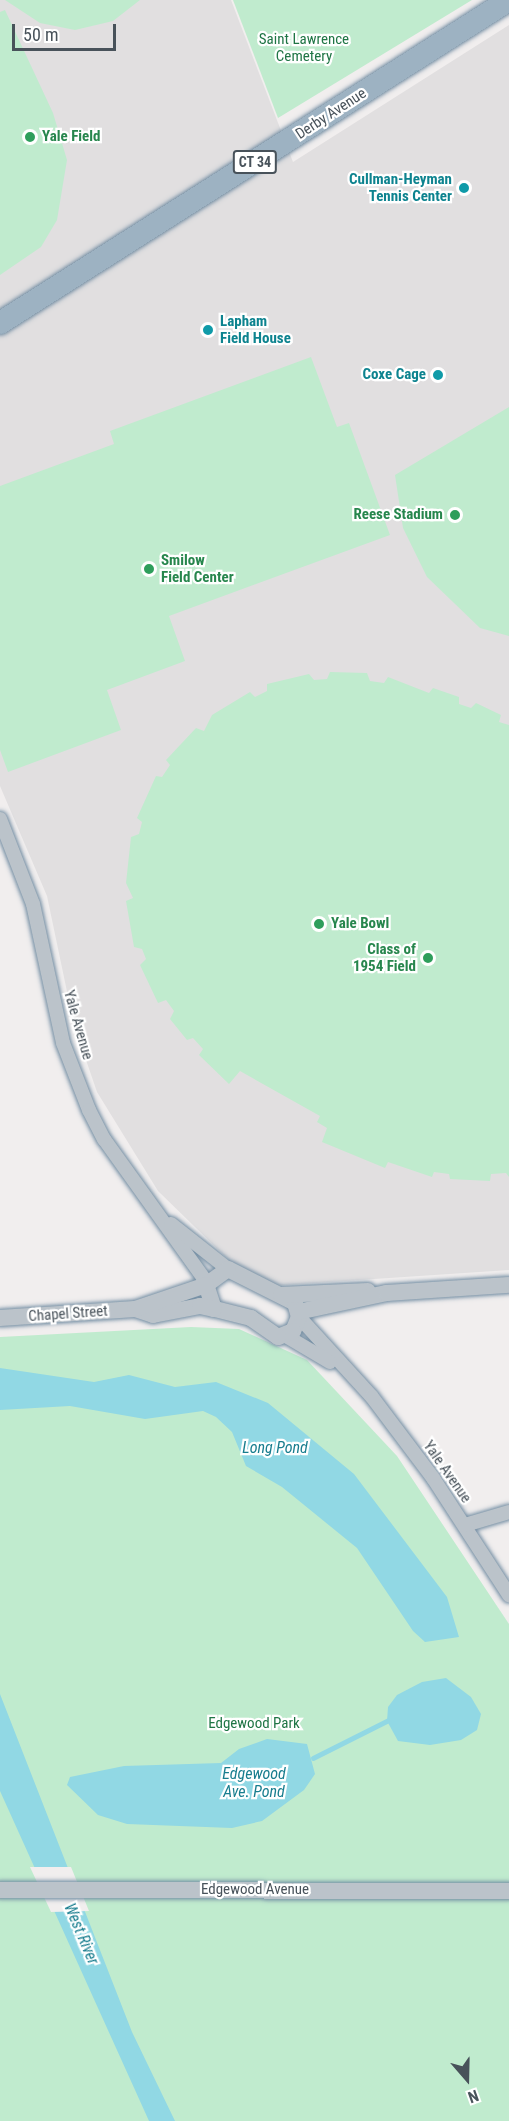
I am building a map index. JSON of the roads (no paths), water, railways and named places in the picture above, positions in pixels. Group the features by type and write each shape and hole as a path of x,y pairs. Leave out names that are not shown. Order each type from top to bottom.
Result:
{"highway":[{"name":"Derby Avenue","path":"0,323 509,0"}],"street":[{"name":"Yale Avenue","path":"0,819 33,904 55,1012 78,1084 104,1139 167,1221 207,1284"},
{"name":"Yale Avenue","path":"167,1221 228,1269"},
{"name":"Chapel Street","path":"0,1318 135,1309 207,1284 228,1269"},
{"path":"228,1269 262,1291 281,1294 346,1289 387,1293 509,1285"},
{"path":"207,1284 214,1309"},
{"path":"286,1336 299,1315 387,1293"},
{"path":"281,1294 299,1315"},
{"name":"Chapel Street","path":"135,1309 153,1315 200,1306 251,1318 269,1335 286,1336"},
{"name":"Yale Avenue","path":"299,1315 350,1374 465,1525 509,1595"},
{"name":"Yale Avenue","path":"286,1336 350,1374"},
{"path":"465,1525 509,1512"},
{"name":"Edgewood Avenue","path":"0,1890 509,1892"}],"water":[{"name":"Long Pond","path":"0,1368 94,1382 129,1375 175,1387 216,1382 268,1403 354,1474 447,1597 459,1637 425,1642 413,1631 357,1548 282,1487 246,1466 232,1432 216,1417 203,1411 145,1419 70,1406 0,1410"},
{"path":"446,1678 471,1697 481,1714 477,1730 461,1740 430,1745 398,1741 387,1721 388,1707 397,1695 422,1682"},
{"name":"West River","path":"0,1694 132,2032 175,2121 149,2121 0,1791"},
{"name":"Edgewood Ave. Pond","path":"267,1739 307,1744 315,1774 304,1790 262,1821 232,1828 127,1824 98,1815 67,1785 70,1777 124,1766 221,1763 239,1749"}],"waterway":[{"path":"313,1758 387,1721"}],"place":[{"name":"Yale Field","path":"30,137"},
{"name":"Cullman-Heyman Tennis Center","path":"464,188"},
{"name":"Lapham Field House","path":"208,330"},
{"name":"Coxe Cage","path":"438,375"},
{"name":"Reese Stadium","path":"455,515"},
{"name":"Smilow Field Center","path":"149,569"},
{"name":"Yale Bowl","path":"319,924"},
{"name":"Class of 1954 Field","path":"428,958"}],"park label":[{"name":"Saint Lawrence Cemetery","path":"304,48"},
{"name":"Edgewood Park","path":"254,1724"}]}
